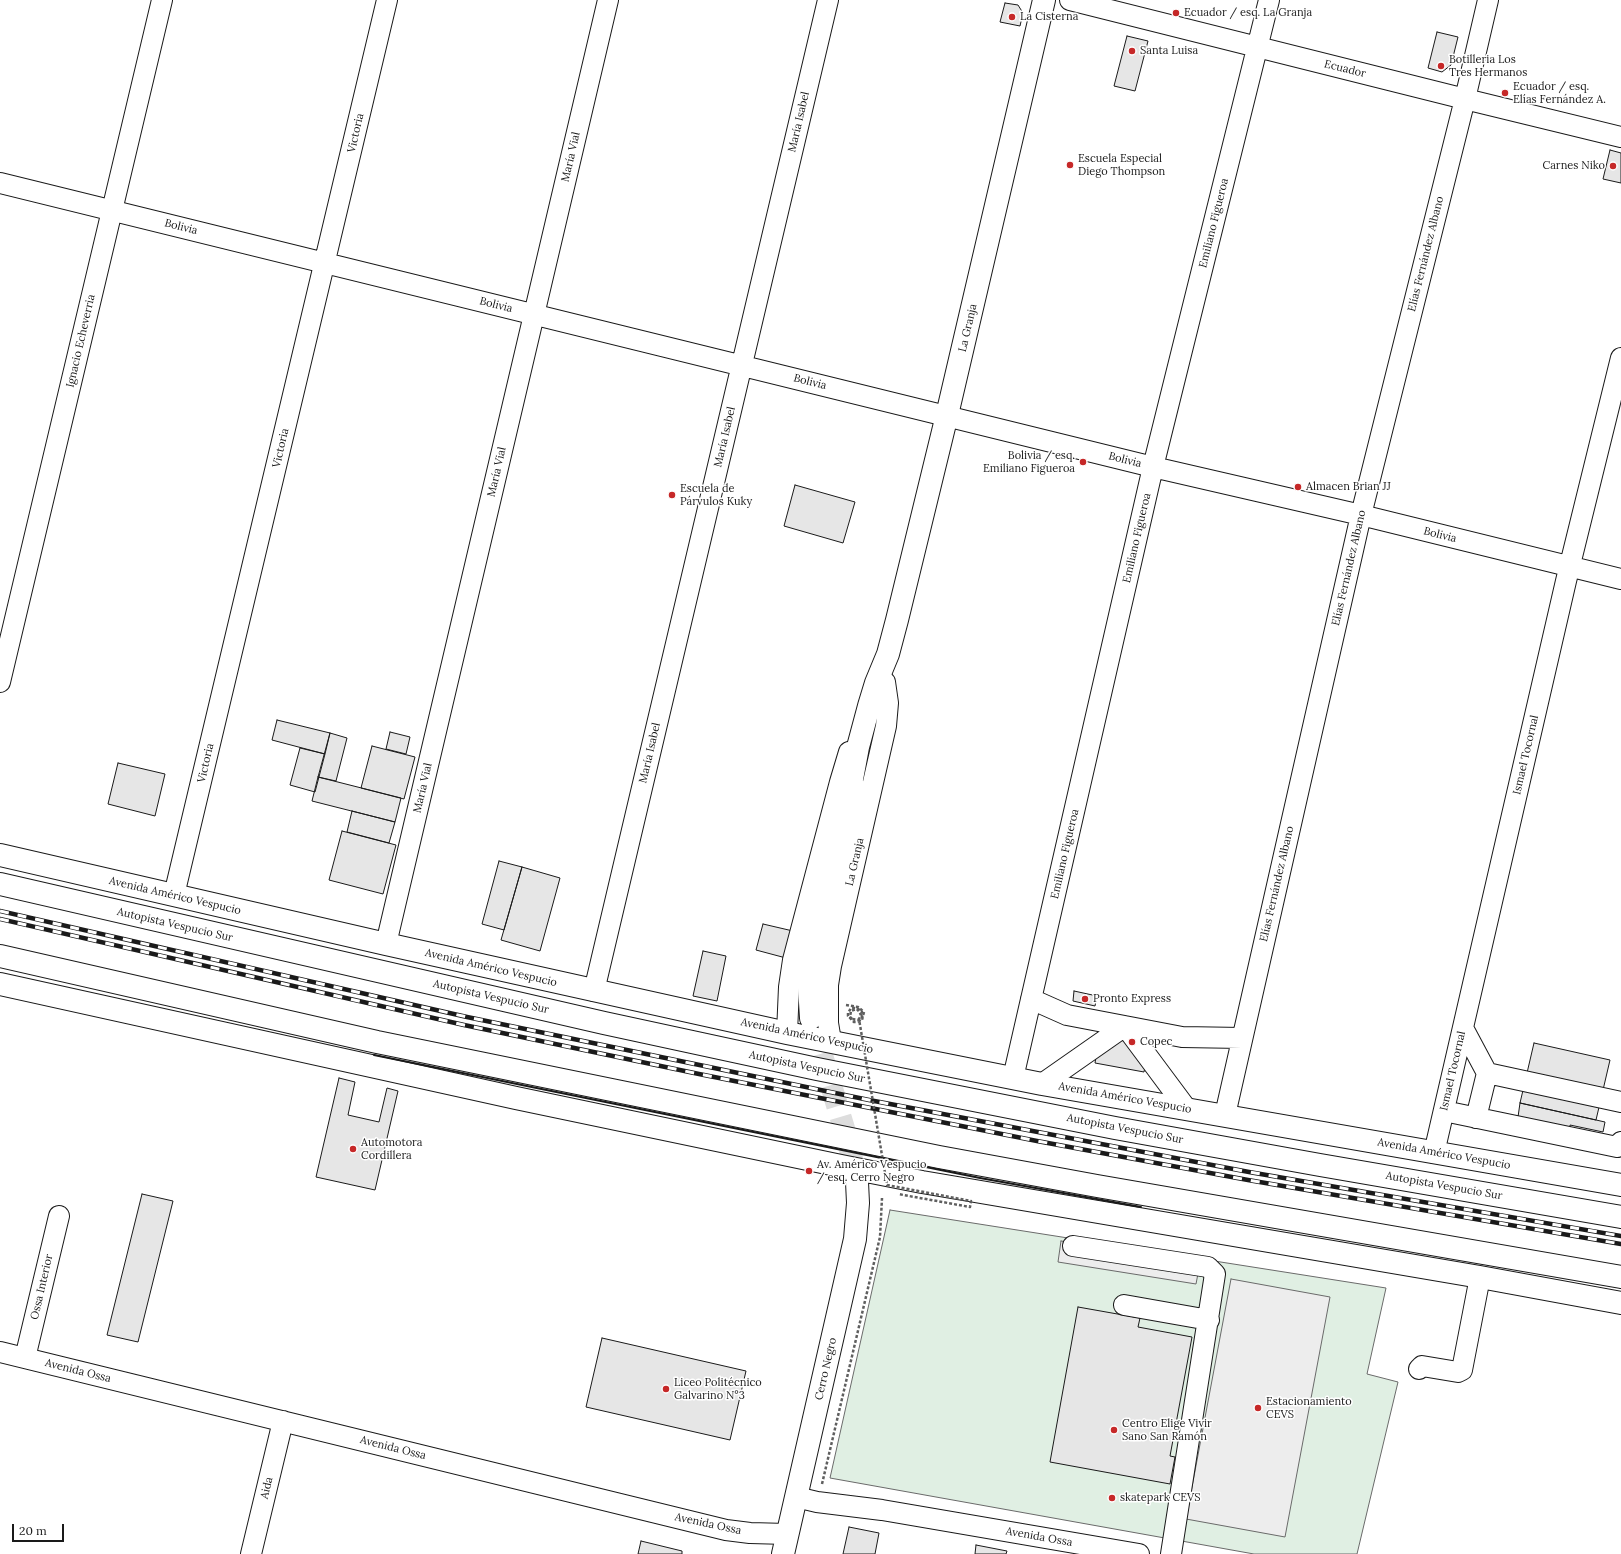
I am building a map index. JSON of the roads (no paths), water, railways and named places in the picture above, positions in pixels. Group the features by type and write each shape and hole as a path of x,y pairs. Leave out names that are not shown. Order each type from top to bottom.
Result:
{"main road":[{"name":"La Granja","path":"811,1018 811,971 851,804 867,763 882,702 888,654 947,416 1044,0"},
{"name":"La Granja","path":"851,804 852,779 858,747 876,683 888,654"},
{"name":"Avenida Américo Vespucio","path":"0,855 386,944 787,1033 1042,1084 1621,1185"},
{"name":"Autopista Vespucio Sur","path":"0,884 604,1023 818,1069 1138,1132 1621,1217"},
{"path":"0,956 377,1042 939,1157 1621,1277"},
{"path":"0,984 516,1098 922,1182 1480,1277 1621,1303"},
{"path":"796,1497 792,1465 795,1436 842,1230 844,1197 841,1166"},
{"name":"Cerro Negro","path":"785,1544 856,1239 858,1203 857,1182"}],"street":[{"name":"Ignacio Echeverria","path":"0,682 162,0"},
{"name":"Victoria","path":"174,896 387,0"},
{"name":"María Vial","path":"386,944 608,0"},
{"name":"María Isabel","path":"594,991 828,0"},
{"name":"Ecuador","path":"1070,0 1621,137"},
{"name":"Emiliano Figueroa","path":"1013,1078 1153,467 1269,0"},
{"name":"Elías Fernández Albano","path":"1225,1115 1361,516 1465,99 1488,0"},
{"name":"Bolivia","path":"0,183 1153,467 1621,579"},
{"name":"Ismael Tocornal","path":"1434,1153 1569,567 1621,358"},
{"name":"La Granja","path":"831,1041 827,1004 829,979 886,726 888,703 885,682"},
{"name":"La Granja","path":"787,1033 789,987 793,960 840,782 855,737 869,706"},
{"path":"1031,999 1067,1015 1182,1037 1242,1038"},
{"path":"1042,1084 1125,1026"},
{"path":"1125,1026 1186,1108"},
{"path":"1463,1028 1487,1073 1476,1118"},
{"path":"1487,1073 1621,1102"},
{"path":"1444,1111 1617,1147 1621,1142"},
{"name":"Ossa Interior","path":"25,1358 59,1216"},
{"path":"1072,1246 1208,1267 1214,1272 1216,1277 1171,1554"},
{"path":"1419,1368 1422,1366 1458,1372 1462,1370 1480,1277"},
{"path":"1124,1305 1208,1320"},
{"name":"Avenida Ossa","path":"0,1352 726,1530 750,1533 785,1544"},
{"name":"Aida","path":"251,1554 283,1421"},
{"name":"Avenida Ossa","path":"796,1497 818,1502 868,1508 1083,1549 1139,1554"}],"tunnel":[{"path":"812,1022 849,1145 857,1182"}],"railway":[{"path":"0,911 467,1017 869,1100 1249,1172 1621,1236"},
{"path":"0,919 464,1025 699,1074 1037,1141 1248,1180 1621,1244"}],"place":[{"name":"Ecuador / esq. La Granja","path":"1176,13"},
{"name":"La Cisterna","path":"1012,17"},
{"name":"Santa Luisa","path":"1132,51"},
{"name":"Botilleria Los Tres Hermanos","path":"1441,66"},
{"name":"Ecuador / esq. Elías Fernández A.","path":"1505,93"},
{"name":"Escuela Especial Diego Thompson","path":"1070,165"},
{"name":"Carnes Niko","path":"1613,166"},
{"name":"Bolivia / esq. Emiliano Figueroa","path":"1083,462"},
{"name":"Almacen Brian JJ","path":"1298,487"},
{"name":"Escuela de Párvulos Kuky","path":"672,495"},
{"name":"Pronto Express","path":"1085,999"},
{"name":"Copec","path":"1132,1042"},
{"name":"Automotora Cordillera","path":"353,1149"},
{"name":"Av. Américo Vespucio / esq. Cerro Negro","path":"809,1171"},
{"name":"Liceo Politécnico Galvarino N°3","path":"666,1389"},
{"name":"Estacionamiento CEVS","path":"1258,1408"},
{"name":"Centro Elige Vivir Sano San Ramón","path":"1114,1430"},
{"name":"skatepark CEVS","path":"1112,1498"}]}
